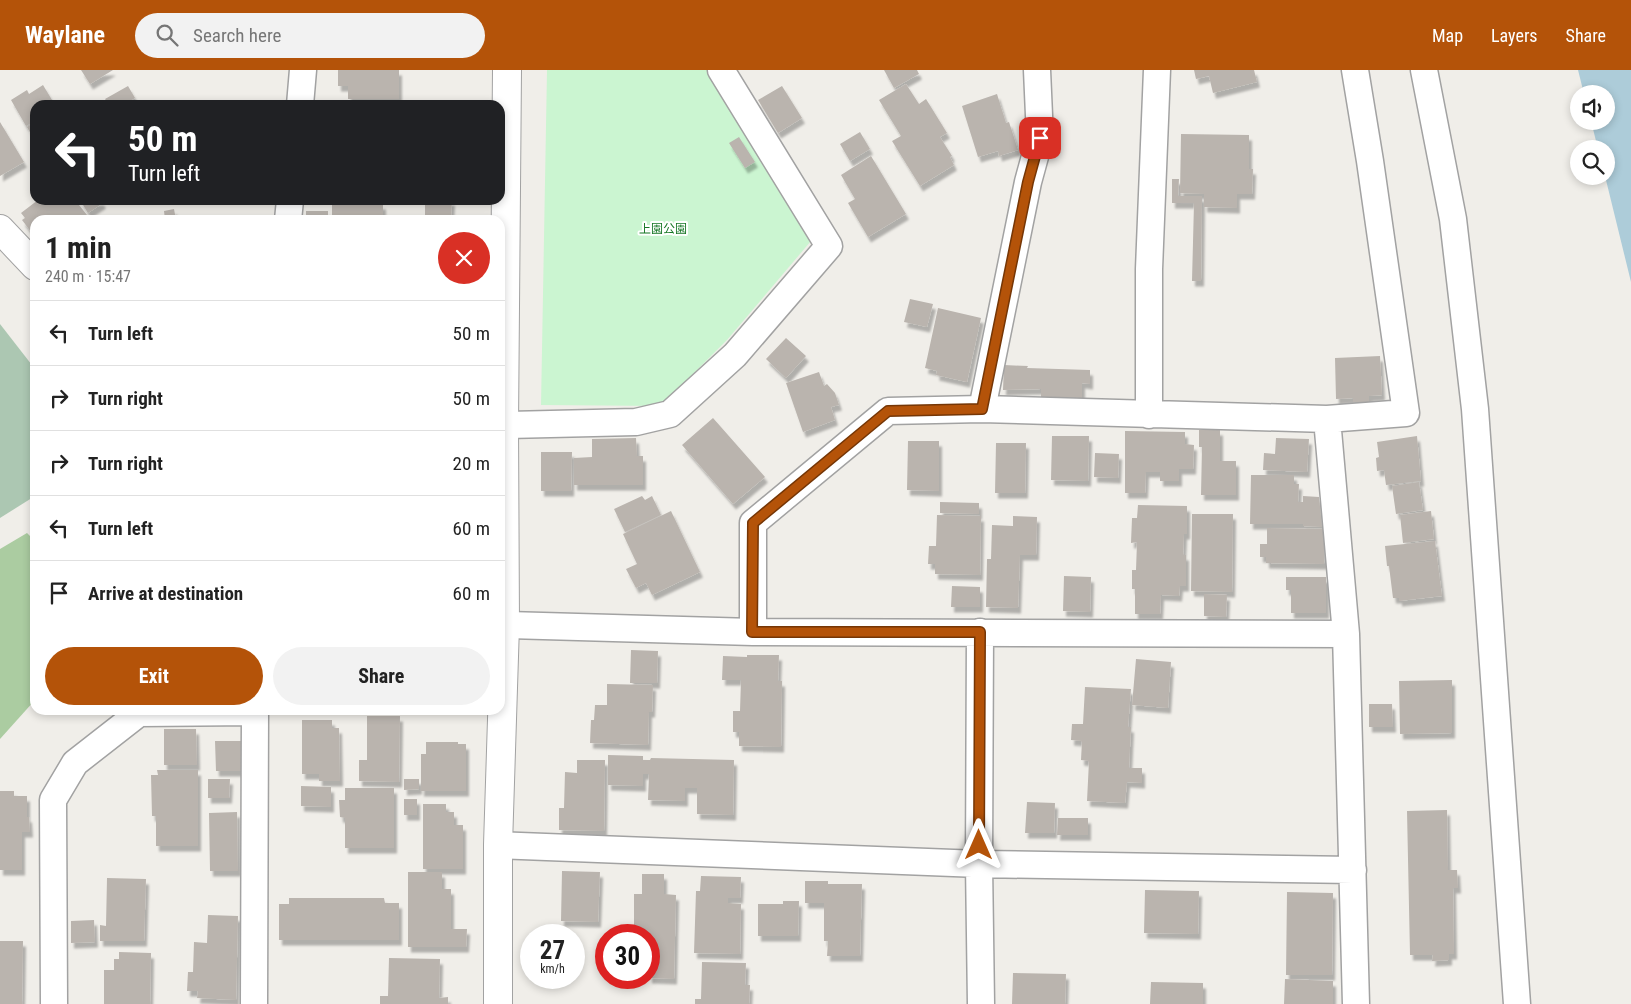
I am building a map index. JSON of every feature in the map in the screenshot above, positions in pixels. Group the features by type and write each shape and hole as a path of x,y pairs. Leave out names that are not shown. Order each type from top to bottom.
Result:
{"street":[{"path":"300,100 303,70"},
{"path":"505,307 507,70"},
{"path":"505,425 636,422 670,414 736,355 829,246 721,70"},
{"path":"982,409 1028,182 1040,138 1036,70"},
{"path":"1149,415 1149,269 1157,70"},
{"path":"752,632 753,523 888,411 982,409 1327,419 1406,413 1355,70"},
{"path":"1424,70 1453,219 1475,409 1517,1004"},
{"path":"0,229 30,261"},
{"path":"1327,419 1346,634 1356,1004"},
{"path":"505,624 752,632 1346,634"},
{"path":"980,632 979,864 981,1004"},
{"path":"54,1004 53,800 74,763 136,715"},
{"path":"254,1004 255,715"},
{"path":"498,1004 500,715"},
{"path":"498,845 979,864 1353,870"}],"green space":[{"name":"上園公園","path":"547,70 707,70 811,241 727,340 661,406 541,405"},
{"path":"0,324 30,363 30,499 0,518"},
{"path":"27,533 30,536 30,706 0,739 0,549"}],"water":[{"path":"1578,70 1631,70 1631,282 1607,185 1615,185 1615,140 1596,140 1593,130 1615,130 1615,85 1582,85"}],"building":[{"path":"81,70 113,70 90,84"},
{"path":"338,70 399,70 399,99 348,99 348,86 338,86"},
{"path":"884,70 917,70 919,74 894,88"},
{"path":"1194,70 1254,70 1257,82 1213,93 1209,76 1196,79"},
{"path":"906,84 919,104 926,99 947,133 940,137 952,156 950,157 954,165 920,186 892,141 901,136 879,100"},
{"path":"43,85 52,100 30,100 30,124 26,126 11,100 27,90 29,94"},
{"path":"128,86 135,98 132,100 105,99"},
{"path":"782,86 802,118 778,133 758,100"},
{"path":"997,94 1006,123 1009,122 1018,150 999,156 998,151 978,157 962,106"},
{"path":"0,122 24,162 0,176"},
{"path":"860,132 870,149 850,161 840,144"},
{"path":"1181,134 1249,135 1249,169 1253,169 1252,194 1237,194 1237,208 1204,207 1204,194 1180,193"},
{"path":"739,137 755,162 745,168 729,143"},
{"path":"871,156 906,214 868,237 848,203 855,199 841,175"},
{"path":"1172,179 1179,179 1178,196 1202,196 1201,281 1192,281 1194,203 1172,203"},
{"path":"31,205 79,205 87,215 30,215 30,230 22,220 25,218 21,213"},
{"path":"83,205 100,205 88,213"},
{"path":"332,205 383,205 383,215 332,215"},
{"path":"425,205 452,205 451,215 425,215"},
{"path":"174,209 175,215 164,215 164,211"},
{"path":"306,211 328,211 328,215 306,215"},
{"path":"910,299 933,304 927,327 904,322"},
{"path":"938,308 981,318 967,382 936,375 937,371 925,368"},
{"path":"786,338 806,356 786,378 766,359"},
{"path":"1380,356 1382,395 1369,396 1369,402 1353,402 1353,398 1336,399 1335,358"},
{"path":"1004,365 1028,366 1027,368 1090,370 1090,384 1082,383 1082,398 1041,397 1041,389 1003,390"},
{"path":"819,372 824,386 827,384 835,393 839,405 831,407 835,420 803,432 786,383"},
{"path":"713,418 765,477 733,504 682,445"},
{"path":"1199,430 1220,430 1220,461 1236,461 1236,495 1201,495 1202,447 1199,447"},
{"path":"1125,431 1185,432 1185,444 1194,445 1193,469 1179,469 1179,481 1160,481 1160,472 1146,472 1145,493 1125,493"},
{"path":"1052,436 1089,436 1088,481 1051,480"},
{"path":"1417,436 1421,481 1386,485 1384,470 1377,471 1376,458 1379,457 1377,442"},
{"path":"636,438 637,456 643,456 643,485 574,485 574,458 592,457 592,439"},
{"path":"1276,438 1309,439 1307,472 1263,470 1264,453 1275,454"},
{"path":"908,441 939,441 939,491 907,490"},
{"path":"996,443 1026,443 1025,493 995,493"},
{"path":"541,452 572,452 571,491 541,491"},
{"path":"1095,453 1119,454 1118,478 1094,477"},
{"path":"1251,475 1294,475 1294,484 1299,484 1298,502 1303,502 1303,496 1319,497 1322,527 1303,526 1303,524 1250,524"},
{"path":"1419,482 1423,510 1396,514 1392,486"},
{"path":"642,496 645,500 652,496 661,515 625,532 614,509"},
{"path":"940,502 979,503 979,514 940,513"},
{"path":"1138,505 1187,506 1187,534 1184,534 1183,555 1186,555 1186,586 1180,586 1179,596 1161,595 1160,614 1135,614 1135,589 1132,589 1132,570 1136,570 1137,542 1131,543 1132,518 1137,518"},
{"path":"671,511 700,572 652,595 646,583 636,588 626,569 637,564 623,534"},
{"path":"1431,511 1434,539 1403,543 1400,515"},
{"path":"1192,514 1233,514 1232,592 1191,591"},
{"path":"937,515 981,516 980,575 935,574 935,564 928,564 929,546 936,546"},
{"path":"1013,516 1037,517 1036,555 1020,555 1018,608 986,607 987,559 991,559 992,525 1013,526"},
{"path":"1267,528 1325,529 1324,564 1266,563 1266,557 1260,557 1260,544 1267,544"},
{"path":"1435,541 1442,596 1399,601 1399,598 1393,598 1385,546"},
{"path":"1064,576 1091,577 1090,612 1063,611"},
{"path":"1286,577 1326,577 1326,613 1291,613 1291,590 1286,590"},
{"path":"952,586 980,587 980,607 951,607"},
{"path":"1204,594 1227,595 1226,617 1204,616"},
{"path":"631,650 658,651 657,683 630,683"},
{"path":"747,655 779,655 778,681 782,681 781,747 739,746 739,732 733,732 733,711 740,711 741,680 722,680 723,656 747,657"},
{"path":"1136,659 1171,662 1168,708 1132,705"},
{"path":"1452,680 1452,733 1400,734 1399,681"},
{"path":"607,684 653,685 652,712 649,712 648,745 590,743 591,720 594,720 595,705 607,705"},
{"path":"1085,687 1131,689 1128,727 1131,727 1129,768 1142,768 1142,783 1127,782 1125,803 1087,801 1089,761 1081,760 1082,741 1071,740 1072,724 1083,724"},
{"path":"1369,704 1392,704 1393,727 1369,727"},
{"path":"367,716 400,716 399,782 359,781 359,760 367,760"},
{"path":"302,720 332,720 332,728 339,728 340,781 319,781 319,774 302,774"},
{"path":"164,729 196,729 197,765 164,765"},
{"path":"215,741 241,741 241,771 216,771"},
{"path":"426,742 458,742 458,744 466,744 466,791 421,791 421,754 426,754"},
{"path":"608,755 643,756 643,760 650,760 651,758 734,760 733,815 697,814 697,788 685,788 685,801 648,800 649,774 643,774 643,786 608,785"},
{"path":"577,760 605,760 604,831 559,830 559,808 564,808 565,772 577,773"},
{"path":"157,770 198,770 198,846 156,846 156,816 152,816 151,775 158,775"},
{"path":"208,779 230,779 229,798 208,798"},
{"path":"404,779 419,779 419,789 404,790"},
{"path":"301,786 331,787 331,807 301,806"},
{"path":"345,788 394,788 394,848 345,848 345,818 340,817 339,800 345,800"},
{"path":"0,791 14,791 14,796 27,796 27,817 29,817 30,832 22,832 22,870 0,870"},
{"path":"404,799 417,799 417,815 404,815"},
{"path":"1027,802 1055,803 1054,833 1025,833"},
{"path":"423,804 446,804 446,812 454,812 454,825 463,825 463,869 423,869"},
{"path":"1447,810 1448,870 1457,870 1458,888 1453,888 1454,954 1449,954 1449,960 1432,961 1433,955 1410,955 1407,811"},
{"path":"237,812 238,871 210,871 209,813"},
{"path":"1058,818 1088,818 1088,835 1057,835"},
{"path":"562,871 600,872 598,922 561,921"},
{"path":"408,872 442,872 442,889 451,889 451,929 467,929 466,947 408,947"},
{"path":"642,874 664,874 664,894 676,895 674,979 660,978 660,924 634,924 634,894 642,894"},
{"path":"701,876 741,877 740,898 728,898 728,903 741,904 740,954 694,953 696,891 700,891"},
{"path":"107,878 146,879 144,941 100,941 100,925 106,926"},
{"path":"805,881 828,881 828,884 862,884 860,956 827,956 828,941 824,941 824,903 805,903"},
{"path":"1145,890 1199,891 1198,934 1144,933"},
{"path":"1287,892 1333,893 1332,975 1286,975"},
{"path":"289,898 384,898 385,903 399,903 399,940 279,940 279,904 289,904"},
{"path":"783,901 799,901 798,936 758,936 758,904 783,904"},
{"path":"208,915 238,916 236,1000 197,998 198,991 187,991 188,972 193,972 194,942 207,943"},
{"path":"94,920 95,942 71,943 71,921"},
{"path":"0,941 23,941 22,1004 0,1004"},
{"path":"119,952 151,953 150,1004 104,1004 104,970 114,970 114,959 119,959"},
{"path":"389,958 440,959 439,998 448,997 448,1004 380,1004 380,996 388,996"},
{"path":"702,962 746,963 745,985 750,985 749,1004 695,1004 695,999 701,999"},
{"path":"1013,973 1066,974 1065,1004 1012,1004"},
{"path":"1285,979 1333,981 1333,1004 1284,1004"},
{"path":"1151,982 1203,983 1203,1004 1150,1004"}],"route":[{"path":"979,845 980,632 752,632 753,523 888,411 982,409 1028,182 1040,138"}]}
